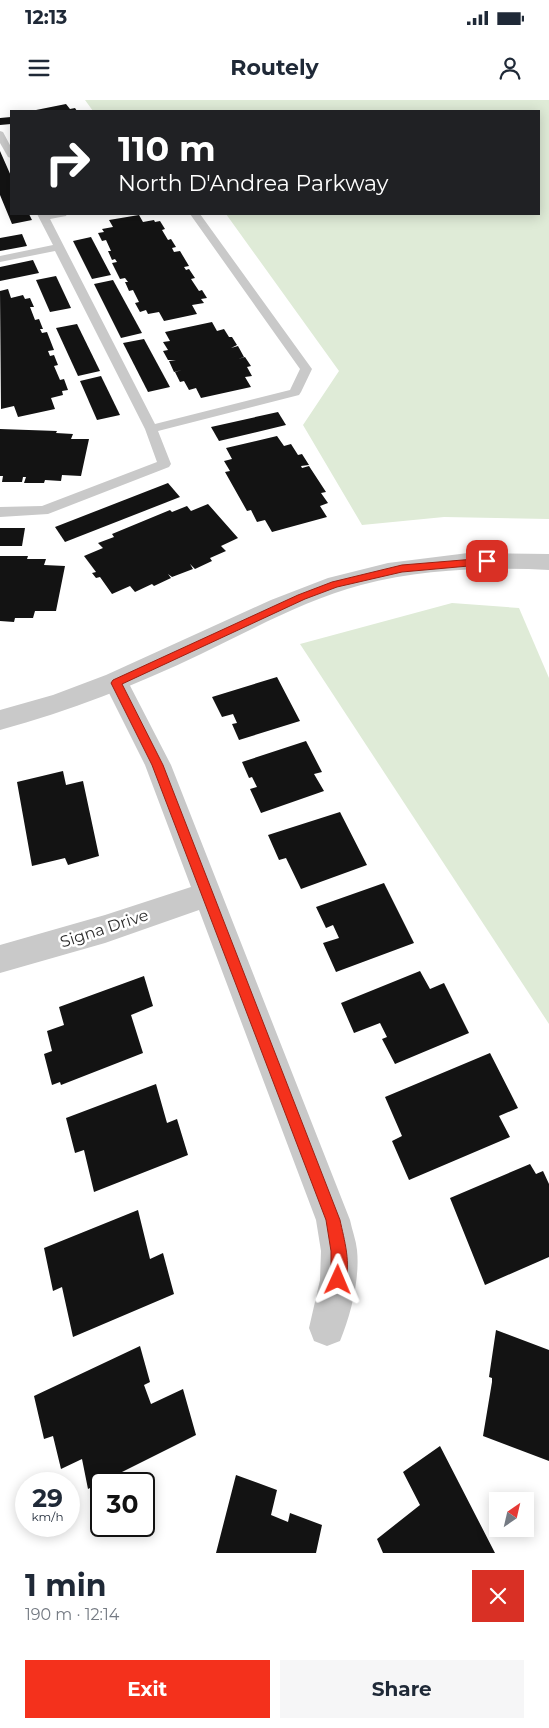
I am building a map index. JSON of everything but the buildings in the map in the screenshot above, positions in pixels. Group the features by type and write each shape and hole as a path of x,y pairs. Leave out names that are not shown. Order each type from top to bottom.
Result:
{"street":[{"path":"0,720 60,703 116,683 302,597 356,578 426,565 487,561 549,562"},
{"path":"116,683 158,765 333,1220 339,1251 338,1280 327,1328"},
{"name":"Signa Drive","path":"0,959 105,929 208,894"}],"lane":[{"path":"0,134 10,153"},
{"path":"0,512 43,511 164,464 151,429 43,215"},
{"path":"151,429 295,392 306,369 196,215"},
{"path":"0,259 59,247"}],"green space":[{"path":"85,100 549,100 549,519 444,517 362,525 303,425 339,371 227,215 540,215 540,110 92,110"},
{"path":"452,603 519,608 549,678 549,1024 300,644"}],"route":[{"path":"338,1280 339,1251 333,1220 158,765 116,683 302,597 335,584 402,568 487,561"}]}
